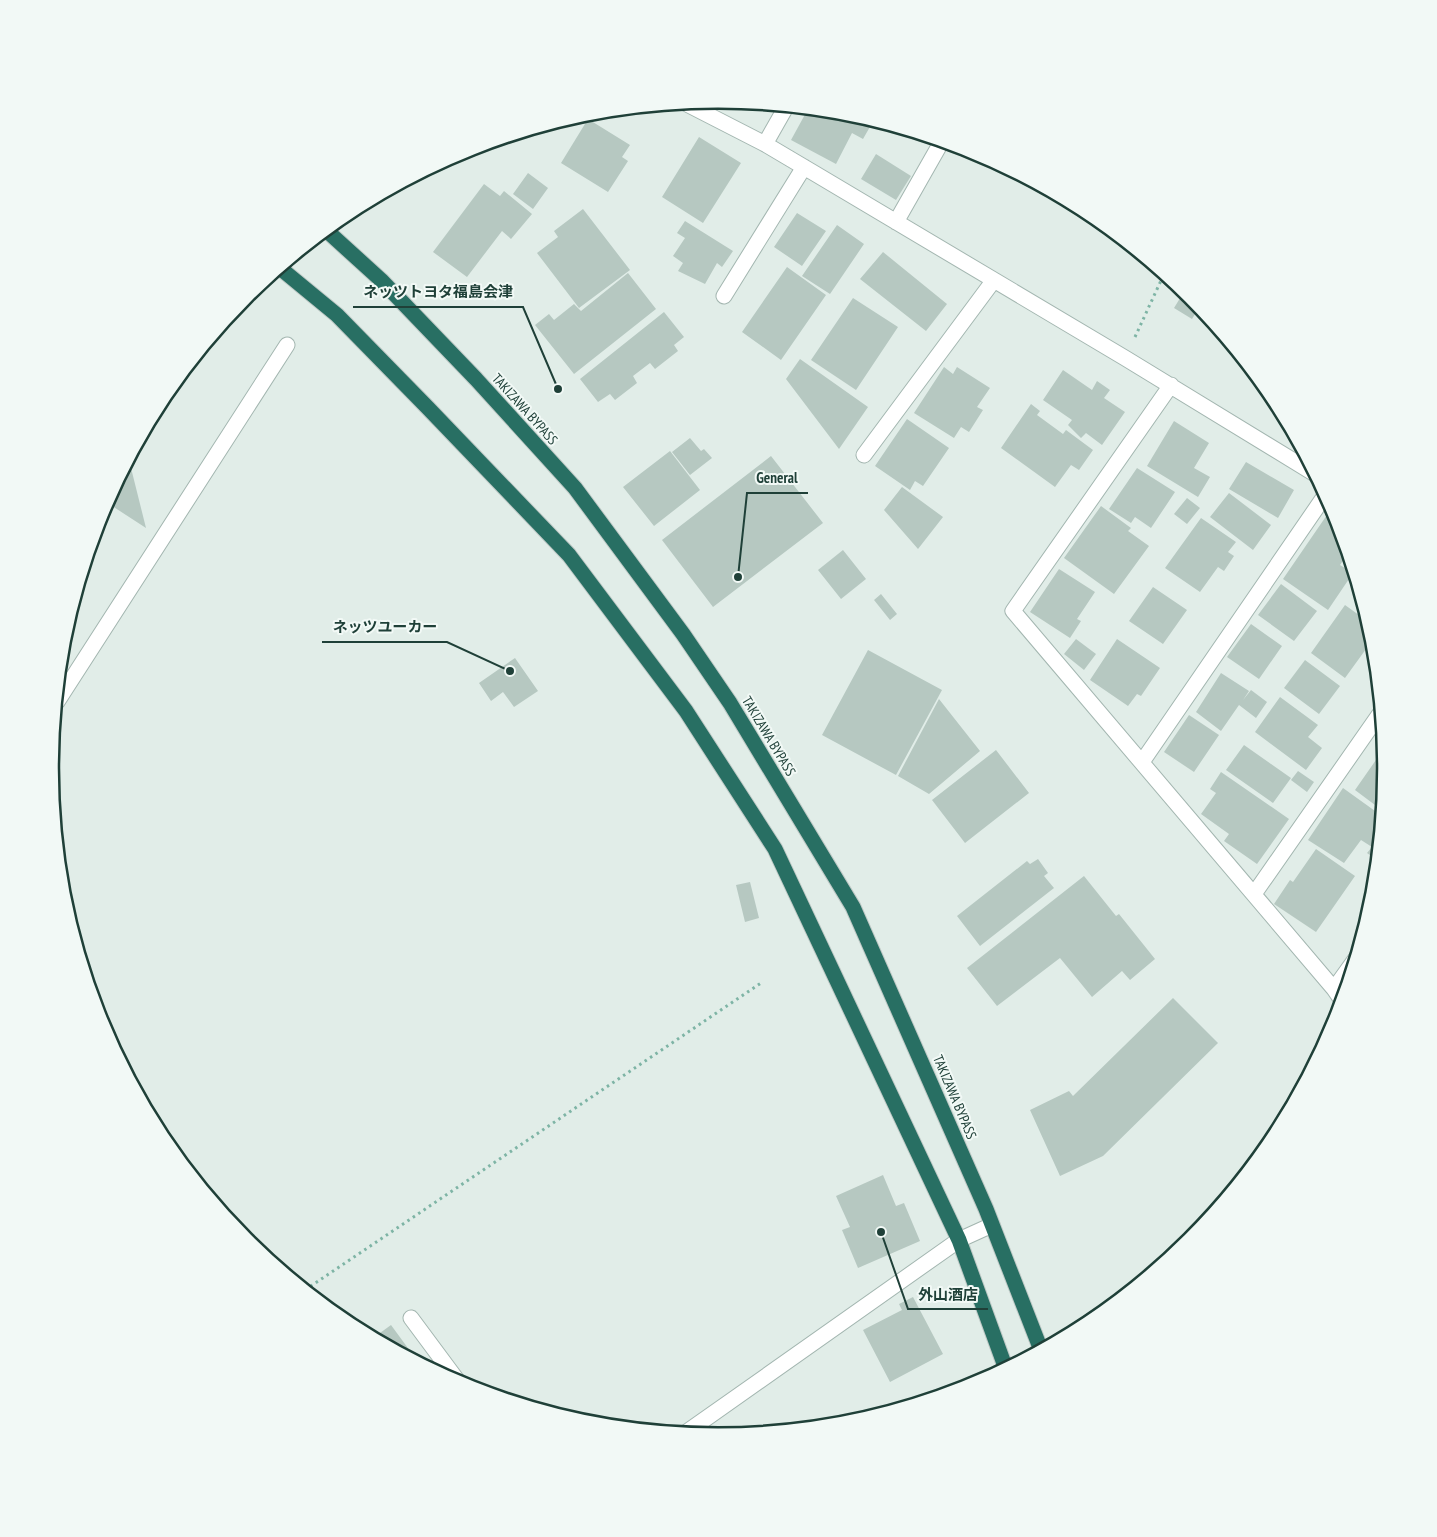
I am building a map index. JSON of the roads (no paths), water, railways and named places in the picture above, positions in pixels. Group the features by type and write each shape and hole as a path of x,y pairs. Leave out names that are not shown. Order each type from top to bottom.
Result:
{"highway":[{"name":"TAKIZAWA BYPASS","path":"331,235 382,280 463,365 575,488 683,634 730,703 853,908 920,1057 992,1226 1039,1345"},
{"path":"284,271 336,315 569,555 686,711 775,849 959,1240 1004,1363"}],"street":[{"path":"698,109 804,167 1171,385 1305,468"},
{"path":"764,144 783,112"},
{"path":"896,222 939,147"},
{"path":"724,296 804,167"},
{"path":"864,455 994,280"},
{"path":"63,691 287,345"},
{"path":"1171,385 1013,611 1338,995"},
{"path":"1142,762 1321,501"},
{"path":"1254,894 1377,720"},
{"path":"1334,989 1345,973"},
{"path":"693,1427 959,1240 992,1226"},
{"path":"411,1318 450,1371"}],"place":[{"name":"ネッツトヨタ福島会津","path":"558,389"},
{"name":"General","path":"738,577"},
{"name":"ネッツユーカー","path":"510,671"},
{"name":"外山酒店","path":"881,1232"}]}
